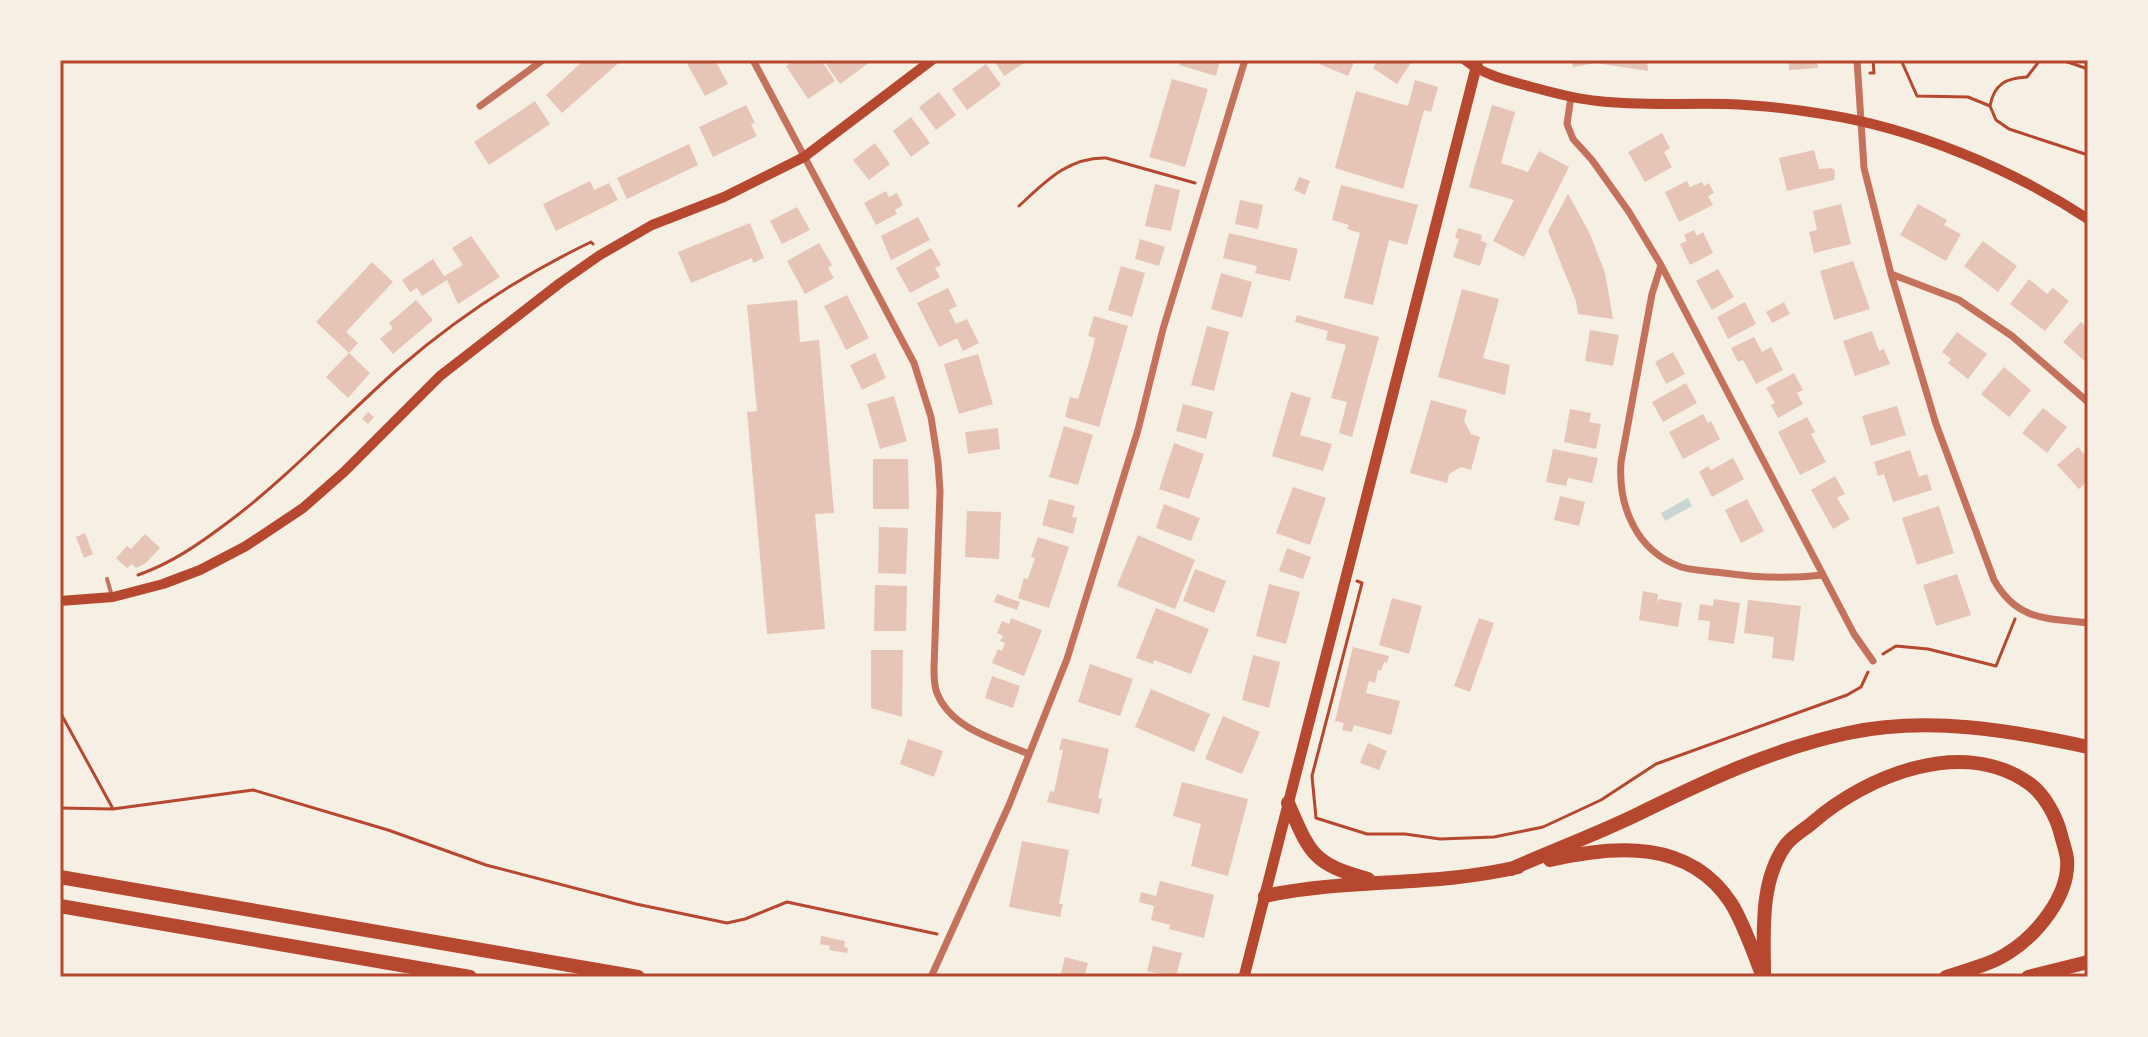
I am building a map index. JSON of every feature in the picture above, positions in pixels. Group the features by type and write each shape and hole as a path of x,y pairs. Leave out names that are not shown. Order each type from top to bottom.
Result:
{"highway":[{"path":"1511,869 1700,783 1785,749 1850,732 1911,726 1976,728 2040,736 2088,747"},
{"path":"1763,977 1764,922 1769,883 1785,846 1824,812 1865,788 1911,768 1957,762 1996,767 2032,785 2057,819 2067,861 2059,899 2035,931 2007,954 1946,977"},
{"path":"1288,803 1307,845 1317,859 1340,871 1380,882"},
{"path":"1265,896 1305,887 1420,882 1511,869 1582,852 1630,849 1659,853 1687,863 1711,880 1731,903 1763,977"},
{"path":"60,877 638,977"},
{"path":"60,906 470,977"},
{"path":"2028,977 2088,962"}],"main road":[{"path":"60,601 113,597 163,584 226,558 303,508 344,472 440,376 600,255 652,225 724,197 804,157 932,60"},
{"path":"1465,60 1571,97 1655,105 1728,104 1863,121 1968,155 2048,192 2088,219"},
{"path":"1244,977 1477,64"}],"street":[{"path":"480,106 543,60"},
{"path":"753,60 914,363 931,417 940,491 934,669 936,692 948,713 968,727 1029,754"},
{"path":"931,976 1029,754 1067,659 1138,430 1163,329 1245,60"},
{"path":"1857,60 1864,168 1891,274 1936,424 1994,580 2004,598 2018,610 2036,617 2088,623"},
{"path":"1571,97 1567,124 1573,139 1629,212 1661,265 1854,634 1873,661"},
{"path":"1661,265 1652,294 1621,462 1620,485 1624,509 1633,527 1648,546 1665,559 1683,567 1786,579 1823,575"},
{"path":"1891,274 1959,300 2012,336 2088,402"}],"lane":[{"path":"108,581 113,597"}],"path":[{"path":"1901,60 1917,96 1968,97 1990,106"},
{"path":"2040,60 2027,77 2015,77 2000,83 1992,94 1990,106 1996,120 2009,129 2088,155"},
{"path":"2062,60 2088,69"},
{"path":"1019,206 1053,175 1072,163 1092,158 1106,158 1206,186"},
{"path":"108,581 156,569 190,551 228,523 265,494 397,370 446,329 491,298 591,242 600,255"},
{"path":"1346,579 1362,583 1312,776 1316,818 1367,834 1405,834 1440,839 1494,837 1543,827 1601,800 1656,764 1847,695 1861,687 1873,661 1896,646 1928,649 1996,666 2018,610"},
{"path":"60,712 113,809"},
{"path":"60,808 113,809 253,790 388,830 486,865 636,904 727,923 787,902 949,937"}],"shaded area":[{"path":"1688,498 1692,506 1665,521 1661,513"}],"building":[{"path":"584,60 622,60 562,113 546,95"},
{"path":"685,60 715,60 728,84 705,96"},
{"path":"795,60 821,60 835,81 808,99 786,66"},
{"path":"823,60 873,60 840,84"},
{"path":"994,60 1023,60 1024,63 1004,76"},
{"path":"1180,60 1220,60 1216,76 1179,65"},
{"path":"1321,60 1355,60 1348,76 1319,64"},
{"path":"1378,60 1412,61 1397,84 1373,68"},
{"path":"1572,60 1647,60 1648,71 1596,63 1573,67"},
{"path":"1789,60 1817,60 1818,68 1789,70"},
{"path":"986,64 1001,85 967,110 952,89"},
{"path":"1172,79 1208,89 1185,167 1149,157"},
{"path":"1415,80 1438,87 1431,112 1424,110 1403,189 1335,168 1356,91 1408,106"},
{"path":"939,92 956,115 936,130 919,107"},
{"path":"535,101 550,124 489,165 474,142"},
{"path":"746,105 755,123 751,124 757,136 713,157 699,127"},
{"path":"1492,105 1515,112 1501,163 1528,172 1539,151 1569,167 1524,257 1493,241 1514,200 1469,187"},
{"path":"911,117 930,143 911,157 893,131"},
{"path":"1662,133 1670,148 1664,152 1672,167 1645,182 1628,152"},
{"path":"875,143 890,164 869,180 853,160"},
{"path":"689,144 698,165 627,199 617,178"},
{"path":"1814,150 1819,169 1832,168 1835,171 1834,180 1787,191 1779,158"},
{"path":"1299,177 1310,181 1305,195 1294,190"},
{"path":"590,181 594,190 609,183 618,200 556,231 543,204"},
{"path":"1687,181 1690,187 1702,182 1704,186 1709,183 1714,193 1708,196 1713,205 1679,222 1665,192"},
{"path":"1155,184 1180,190 1171,231 1145,226"},
{"path":"1341,185 1418,205 1407,245 1389,240 1373,305 1344,298 1360,233 1347,229 1349,225 1332,220"},
{"path":"886,191 889,197 897,193 903,205 895,210 897,214 876,225 864,203"},
{"path":"1568,194 1590,234 1605,273 1613,319 1578,314 1576,301 1548,231"},
{"path":"1240,200 1263,205 1258,229 1235,224"},
{"path":"1841,204 1851,244 1814,253 1809,232 1817,230 1813,211"},
{"path":"1918,204 1947,220 1944,225 1961,234 1946,261 1900,235"},
{"path":"797,207 810,230 782,244 770,221"},
{"path":"918,217 930,240 891,260 881,236"},
{"path":"750,223 764,258 753,263 752,258 691,283 678,252"},
{"path":"1458,228 1482,235 1481,241 1487,243 1480,266 1453,257 1459,239 1455,238"},
{"path":"1694,230 1697,236 1703,232 1713,253 1690,265 1680,244 1687,241 1684,235"},
{"path":"1229,233 1298,249 1290,281 1255,273 1257,266 1223,258"},
{"path":"471,236 500,277 458,304 447,280 422,296 417,288 410,292 402,280 433,259 444,276 463,265 452,248"},
{"path":"1140,239 1165,247 1159,266 1135,259"},
{"path":"1983,241 2017,266 1998,292 1964,266"},
{"path":"819,243 832,265 828,268 834,278 805,294 787,261"},
{"path":"931,248 941,265 935,268 940,277 910,293 896,268"},
{"path":"1853,261 1870,309 1834,320 1820,271"},
{"path":"372,262 393,282 346,332 358,343 349,353 316,322"},
{"path":"1121,266 1145,273 1132,317 1108,310"},
{"path":"1718,269 1734,297 1712,310 1696,281"},
{"path":"1221,273 1252,282 1242,318 1211,309"},
{"path":"2029,279 2047,294 2053,288 2069,301 2045,331 2010,304"},
{"path":"948,288 957,306 949,310 956,324 967,319 979,343 963,351 957,338 939,347 917,303"},
{"path":"1462,289 1499,299 1483,358 1510,365 1505,395 1438,377"},
{"path":"847,295 869,338 846,350 824,306"},
{"path":"416,300 433,320 393,354 380,339 393,328 389,323"},
{"path":"797,300 800,342 819,340 834,513 815,514 825,629 767,634 747,412 757,411 747,305"},
{"path":"1745,302 1756,324 1728,339 1717,317"},
{"path":"1784,302 1790,314 1772,323 1766,312"},
{"path":"1297,315 1379,337 1352,437 1339,433 1347,402 1331,398 1346,345 1326,340 1328,331 1295,322"},
{"path":"1094,316 1128,326 1099,427 1065,417 1070,397 1078,399 1090,359 1095,338 1088,336"},
{"path":"2081,322 2088,328 2088,364 2063,342"},
{"path":"1207,326 1229,332 1214,391 1191,385"},
{"path":"1590,330 1619,335 1613,366 1585,361"},
{"path":"1872,331 1879,351 1884,349 1890,364 1855,376 1843,341"},
{"path":"1957,332 1987,354 1968,379 1948,363 1951,359 1942,352"},
{"path":"1754,337 1762,352 1771,347 1783,370 1756,384 1743,360 1738,362 1731,348"},
{"path":"1673,352 1685,374 1666,384 1655,362"},
{"path":"349,353 370,373 348,398 326,377"},
{"path":"875,353 886,378 862,390 850,365"},
{"path":"978,354 993,404 959,414 944,364"},
{"path":"2004,367 2031,390 2009,417 1981,394"},
{"path":"1794,373 1803,390 1797,393 1803,404 1778,418 1771,405 1775,403 1766,388"},
{"path":"1686,383 1697,403 1663,422 1652,402"},
{"path":"1291,392 1311,398 1300,435 1332,444 1323,471 1272,456"},
{"path":"894,396 907,441 880,449 867,404"},
{"path":"1431,400 1467,410 1464,421 1471,434 1480,437 1471,470 1461,467 1449,474 1447,483 1410,473"},
{"path":"1183,404 1213,412 1206,439 1176,431"},
{"path":"1897,406 1906,435 1871,446 1862,416"},
{"path":"2043,408 2067,427 2047,453 2022,433"},
{"path":"1570,409 1591,413 1589,422 1601,424 1596,449 1564,442"},
{"path":"368,412 374,417 368,424 362,419"},
{"path":"1703,414 1708,423 1711,421 1720,439 1683,459 1669,432"},
{"path":"1807,417 1815,432 1811,434 1826,462 1800,475 1778,432"},
{"path":"1064,426 1093,435 1078,485 1049,477"},
{"path":"998,428 1000,449 968,454 965,432"},
{"path":"1174,443 1204,454 1189,499 1159,489"},
{"path":"2078,447 2088,458 2088,481 2079,489 2057,465"},
{"path":"1553,449 1598,458 1592,483 1568,478 1566,486 1546,482"},
{"path":"1910,450 1919,477 1927,474 1932,490 1893,502 1884,474 1878,476 1874,462"},
{"path":"1733,458 1744,479 1712,497 1699,472 1708,466 1711,470"},
{"path":"873,459 908,459 909,509 873,509"},
{"path":"1835,476 1845,494 1837,498 1850,519 1833,529 1811,490"},
{"path":"1293,487 1326,498 1310,545 1276,533"},
{"path":"1560,496 1585,502 1579,526 1554,520"},
{"path":"1049,499 1075,506 1072,517 1077,518 1073,534 1042,525"},
{"path":"1747,499 1764,531 1741,543 1725,510"},
{"path":"1164,504 1200,518 1191,541 1156,528"},
{"path":"1939,506 1954,553 1917,565 1902,518"},
{"path":"967,511 1001,512 999,559 965,557"},
{"path":"879,527 908,528 906,574 878,573"},
{"path":"85,533 93,554 84,558 76,537"},
{"path":"145,534 160,548 146,563 136,568 132,564 127,568 116,558 127,546 131,549"},
{"path":"1138,535 1195,560 1175,609 1117,586"},
{"path":"1038,537 1069,547 1049,608 1018,598 1035,558 1031,557"},
{"path":"1287,548 1311,557 1303,579 1279,571"},
{"path":"1195,569 1226,581 1214,613 1183,601"},
{"path":"1957,574 1971,615 1936,626 1923,585"},
{"path":"1269,584 1300,592 1286,644 1256,636"},
{"path":"875,585 907,586 906,631 874,631"},
{"path":"1643,591 1658,594 1657,602 1659,599 1682,603 1678,627 1639,620"},
{"path":"997,594 1020,602 1017,610 994,602"},
{"path":"1392,598 1422,606 1409,654 1379,645"},
{"path":"1714,599 1740,603 1734,644 1708,640 1710,621 1698,620 1700,604 1713,606"},
{"path":"1748,600 1801,606 1794,661 1772,658 1774,637 1744,633"},
{"path":"1156,608 1209,629 1191,674 1154,660 1153,664 1136,658"},
{"path":"1011,618 1042,630 1024,676 992,663 998,649 1002,651 1005,643 1000,641 1003,636 997,633 1002,621 1009,624"},
{"path":"1479,618 1494,623 1470,692 1454,686"},
{"path":"1353,647 1389,656 1381,671 1378,670 1375,683 1369,681 1366,693 1400,701 1391,735 1354,725 1352,732 1342,730 1344,723 1335,721"},
{"path":"871,650 903,650 902,717 871,708"},
{"path":"1253,655 1280,662 1269,708 1242,700"},
{"path":"1090,664 1133,679 1120,716 1078,702"},
{"path":"992,676 1020,686 1013,708 985,698"},
{"path":"1151,689 1210,714 1194,752 1135,727"},
{"path":"1223,716 1260,732 1242,774 1205,759"},
{"path":"1062,738 1109,749 1098,798 1102,799 1099,814 1047,802 1050,791 1054,792 1063,750 1059,750"},
{"path":"908,739 943,751 934,777 900,764"},
{"path":"1368,743 1387,751 1379,770 1360,763"},
{"path":"1182,782 1248,799 1228,876 1191,866 1201,824 1173,816"},
{"path":"1022,841 1069,850 1059,904 1063,904 1060,917 1009,907"},
{"path":"1160,881 1214,895 1204,938 1169,929 1170,925 1151,920 1154,906 1139,902 1141,892 1156,896"},
{"path":"821,936 845,941 847,953 829,950 830,946 820,944"},
{"path":"1153,946 1182,953 1176,977 1147,971"},
{"path":"1065,957 1088,963 1084,977 1060,977"}]}
